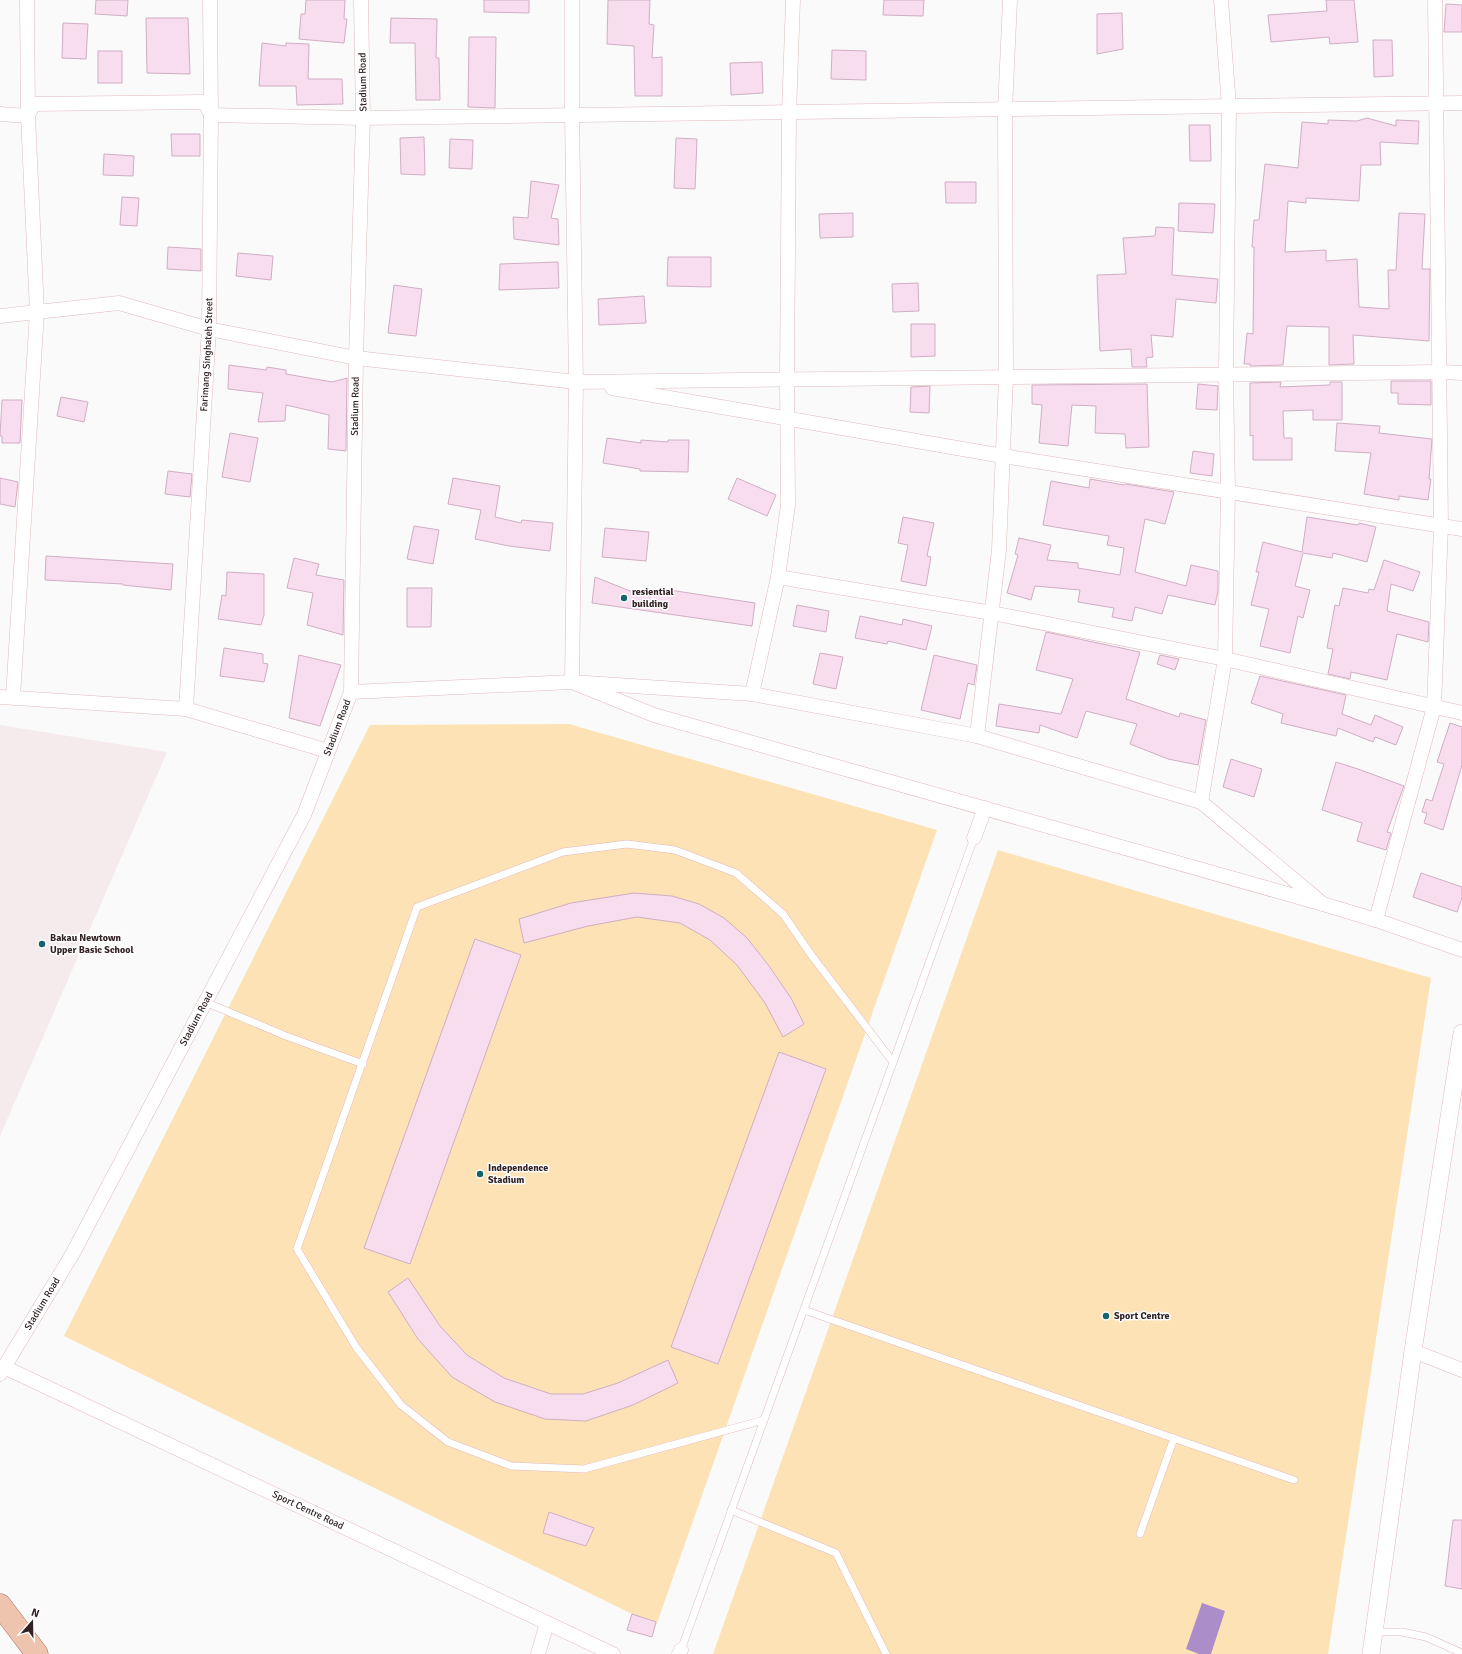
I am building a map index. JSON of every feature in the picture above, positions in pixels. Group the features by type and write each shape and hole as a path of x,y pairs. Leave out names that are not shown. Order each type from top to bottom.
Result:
{"main road":[{"path":"0,1605 37,1654"}],"street":[{"path":"27,0 28,116 36,312 7,697 186,709 328,751"},
{"name":"Farimang Singhateh Street","path":"186,709 209,329 211,115 210,0"},
{"name":"Stadium Road","path":"2,1371 73,1253 304,815 351,692 356,358 363,118 361,0"},
{"path":"572,0 572,116 576,382 572,682"},
{"path":"752,694 778,577 788,505 788,112 792,0"},
{"path":"977,736 1000,550 1006,377 1005,110 1010,0"},
{"path":"1201,802 1225,659 1228,491 1226,374 1229,107 1221,0"},
{"path":"1376,920 1434,707 1441,526 1435,0"},
{"path":"28,116 33,104 205,102 211,115 363,118 1462,103"},
{"path":"0,114 28,116"},
{"path":"0,316 119,303 209,329 356,358 576,382 1003,456 1462,529"},
{"path":"576,382 1226,374 1462,373"},
{"path":"778,577 992,613 1225,659 1462,713"},
{"path":"572,682 654,714 1323,904 1376,920 1462,950"},
{"path":"351,692 572,682 752,694 977,736 1201,802 1323,904"},
{"path":"974,838 985,808"},
{"path":"1372,1654 1413,1352 1462,1033"},
{"path":"1413,1352 1462,1370"},
{"name":"Sport Centre Road","path":"2,1371 613,1654"},
{"path":"538,1654 547,1623"}],"lane":[{"path":"680,1652 974,838"},
{"path":"764,1420 584,1469 511,1466 448,1442 401,1405 356,1347 297,1249 417,907 563,852 627,844 675,850 736,873 783,914 812,956 893,1062"},
{"path":"205,1002 286,1036 363,1064"},
{"path":"804,1310 1294,1480"},
{"path":"1140,1534 1174,1438"},
{"path":"732,1510 836,1553 886,1654"},
{"path":"1374,1632 1402,1632 1426,1637 1462,1653"}],"shaded area":[{"name":"Independence Stadium","path":"569,724 937,830 652,1637 627,1630 632,1614 64,1336 370,725"},
{"name":"Bakau Newtown Upper Basic School","path":"0,725 167,752 0,1136"},
{"name":"Sport Centre","path":"998,850 1431,978 1328,1654 713,1654"},
{"path":"1202,1603 1225,1611 1211,1654 1199,1654 1186,1649"}],"building":[{"path":"96,0 128,0 127,16 95,14"},
{"path":"306,0 345,0 344,19 347,19 344,43 299,39 301,14 305,14"},
{"path":"484,0 529,0 529,13 484,12"},
{"path":"608,0 650,0 649,24 654,25 652,58 662,57 662,96 635,96 634,46 607,44"},
{"path":"884,0 924,0 923,16 883,15"},
{"path":"1326,0 1354,0 1358,42 1330,44 1329,37 1271,42 1268,15 1327,11"},
{"path":"1446,4 1462,5 1462,32 1444,32"},
{"path":"1122,13 1123,49 1097,54 1097,14"},
{"path":"146,18 188,18 190,74 147,73"},
{"path":"391,18 437,19 436,58 439,58 440,100 416,100 415,43 390,43"},
{"path":"63,23 88,24 86,59 62,58"},
{"path":"469,37 496,37 495,108 468,107"},
{"path":"1373,40 1392,40 1393,76 1374,77"},
{"path":"262,43 286,46 286,43 309,44 308,79 342,79 343,104 297,105 296,86 259,86"},
{"path":"832,50 866,51 866,80 831,79"},
{"path":"98,51 122,51 122,83 98,83"},
{"path":"762,62 763,93 731,95 730,63"},
{"path":"1367,118 1396,126 1396,120 1419,121 1418,144 1380,142 1381,165 1361,165 1359,201 1306,198 1306,203 1288,201 1285,252 1326,250 1326,261 1357,259 1359,307 1389,309 1388,270 1396,270 1399,213 1425,214 1422,269 1430,269 1429,341 1353,335 1354,364 1329,365 1329,327 1287,326 1283,365 1250,366 1250,364 1244,364 1247,333 1253,334 1254,247 1252,247 1254,220 1259,220 1265,164 1298,168 1302,122 1328,124 1328,120 1357,121"},
{"path":"1189,125 1210,125 1211,161 1190,161"},
{"path":"171,134 200,134 200,156 172,156"},
{"path":"424,137 425,175 401,174 400,138"},
{"path":"676,138 697,139 695,189 674,188"},
{"path":"450,139 473,140 472,169 449,168"},
{"path":"104,154 134,156 133,176 103,175"},
{"path":"531,181 559,185 551,218 558,219 559,245 514,239 513,217 528,218"},
{"path":"945,182 976,182 976,203 946,203"},
{"path":"122,197 139,198 137,226 120,225"},
{"path":"1179,203 1215,204 1213,233 1178,231"},
{"path":"853,213 853,237 820,238 819,214"},
{"path":"1156,227 1174,228 1172,275 1218,279 1216,303 1176,299 1173,337 1151,335 1153,357 1146,358 1147,367 1132,367 1131,349 1100,351 1097,275 1126,274 1123,238 1155,236"},
{"path":"168,247 201,249 201,271 167,269"},
{"path":"238,253 273,256 271,280 236,276"},
{"path":"668,257 711,257 711,287 667,286"},
{"path":"558,262 559,288 499,290 500,264"},
{"path":"918,283 919,311 893,312 892,284"},
{"path":"394,285 422,289 416,336 388,333"},
{"path":"644,296 646,323 599,325 598,299"},
{"path":"911,324 935,324 935,356 911,357"},
{"path":"229,365 266,370 267,367 286,370 286,374 332,382 347,378 346,451 328,449 329,415 286,405 285,421 258,422 263,393 228,389"},
{"path":"1391,381 1431,381 1431,405 1398,404 1398,393 1391,393"},
{"path":"1281,382 1280,387 1330,385 1330,382 1342,382 1342,420 1313,420 1313,410 1283,411 1284,438 1292,438 1292,460 1253,460 1253,435 1250,436 1250,383"},
{"path":"1147,384 1149,447 1126,448 1125,434 1095,433 1096,406 1072,405 1068,446 1039,443 1042,405 1032,404 1032,385"},
{"path":"1198,384 1218,386 1217,410 1196,409"},
{"path":"930,386 929,413 910,412 911,387"},
{"path":"61,397 88,402 84,422 57,416"},
{"path":"2,400 22,400 20,443 2,443 2,436 0,436"},
{"path":"1337,423 1380,426 1379,433 1432,439 1429,479 1431,479 1428,500 1399,496 1399,500 1364,494 1371,453 1335,451"},
{"path":"230,433 258,438 250,482 222,477"},
{"path":"607,438 641,443 641,440 668,442 668,440 689,440 688,472 640,471 640,469 603,463"},
{"path":"1193,451 1214,454 1212,476 1190,473"},
{"path":"168,471 192,474 190,497 165,494"},
{"path":"0,478 18,482 15,507 0,504"},
{"path":"453,478 500,486 495,517 521,523 522,520 553,523 550,551 509,546 475,539 481,510 448,504"},
{"path":"737,478 776,495 767,516 728,499"},
{"path":"1090,479 1174,492 1165,524 1145,519 1135,572 1186,586 1191,565 1218,571 1218,591 1215,605 1168,595 1162,614 1135,607 1132,621 1112,617 1114,608 1078,602 1080,590 1035,586 1031,600 1007,593 1018,555 1015,554 1019,538 1051,545 1047,560 1078,563 1078,568 1120,575 1124,548 1107,545 1109,536 1043,525 1051,481 1089,488"},
{"path":"903,517 934,523 927,556 931,557 926,586 901,581 908,545 898,543"},
{"path":"1307,517 1358,525 1359,523 1376,527 1367,562 1333,553 1332,558 1303,553 1295,586 1310,590 1303,618 1298,616 1290,653 1260,646 1269,609 1251,605 1259,572 1256,572 1263,542 1302,552"},
{"path":"414,526 439,530 433,564 407,559"},
{"path":"605,528 649,532 646,561 602,557"},
{"path":"46,556 173,564 171,590 123,584 45,580"},
{"path":"294,558 319,564 316,575 344,580 343,635 307,625 313,593 287,588"},
{"path":"1384,560 1420,572 1413,591 1391,584 1387,611 1429,622 1428,642 1397,634 1387,680 1351,672 1350,679 1328,674 1333,649 1327,648 1335,605 1339,606 1343,588 1368,593 1369,589 1374,590"},
{"path":"227,572 264,574 264,615 261,625 218,619 222,595 226,596"},
{"path":"595,577 635,593 663,589 755,603 752,626 592,603"},
{"path":"407,588 432,588 431,627 407,627"},
{"path":"797,605 829,611 826,632 793,626"},
{"path":"860,616 902,625 903,619 932,626 926,650 888,641 887,644 855,638"},
{"path":"1046,632 1140,652 1126,699 1179,717 1180,713 1206,720 1198,765 1168,759 1130,744 1137,724 1086,711 1077,738 1040,725 1039,733 996,726 999,704 1061,714 1073,679 1036,670"},
{"path":"224,648 263,654 263,663 268,664 264,682 220,676"},
{"path":"820,653 843,657 836,689 813,684"},
{"path":"299,655 341,665 320,726 289,718"},
{"path":"934,655 977,665 974,685 968,683 960,719 921,710"},
{"path":"1160,655 1179,659 1175,670 1157,664"},
{"path":"1260,676 1346,695 1342,714 1371,725 1375,715 1403,727 1396,745 1375,737 1373,742 1338,728 1336,736 1281,723 1283,714 1251,703"},
{"path":"1450,723 1462,727 1462,765 1443,830 1424,823 1427,813 1422,812 1426,799 1432,801 1444,764 1437,762"},
{"path":"1231,759 1262,769 1254,797 1223,787"},
{"path":"1336,762 1404,786 1387,832 1391,833 1386,850 1357,841 1362,823 1322,810"},
{"path":"1421,873 1462,887 1462,898 1457,912 1413,897"},
{"path":"634,893 672,896 699,904 724,918 747,938 769,966 791,998 804,1024 783,1037 765,1003 737,965 710,940 680,923 637,917 588,926 524,943 519,919 571,903"},
{"path":"475,939 521,955 410,1264 364,1248"},
{"path":"779,1052 826,1069 718,1364 671,1347"},
{"path":"408,1278 440,1326 467,1355 504,1378 551,1394 583,1394 618,1383 668,1360 678,1383 633,1405 586,1421 545,1419 495,1402 452,1377 418,1339 388,1292"},
{"path":"549,1512 594,1528 586,1546 543,1533"},
{"path":"1453,1520 1462,1520 1462,1589 1445,1586"},
{"path":"632,1614 656,1622 652,1637 627,1630"}],"place":[{"name":"resiential building","path":"624,598"},
{"name":"Bakau Newtown Upper Basic School","path":"42,944"},
{"name":"Independence Stadium","path":"480,1174"},
{"name":"Sport Centre","path":"1106,1316"}]}
